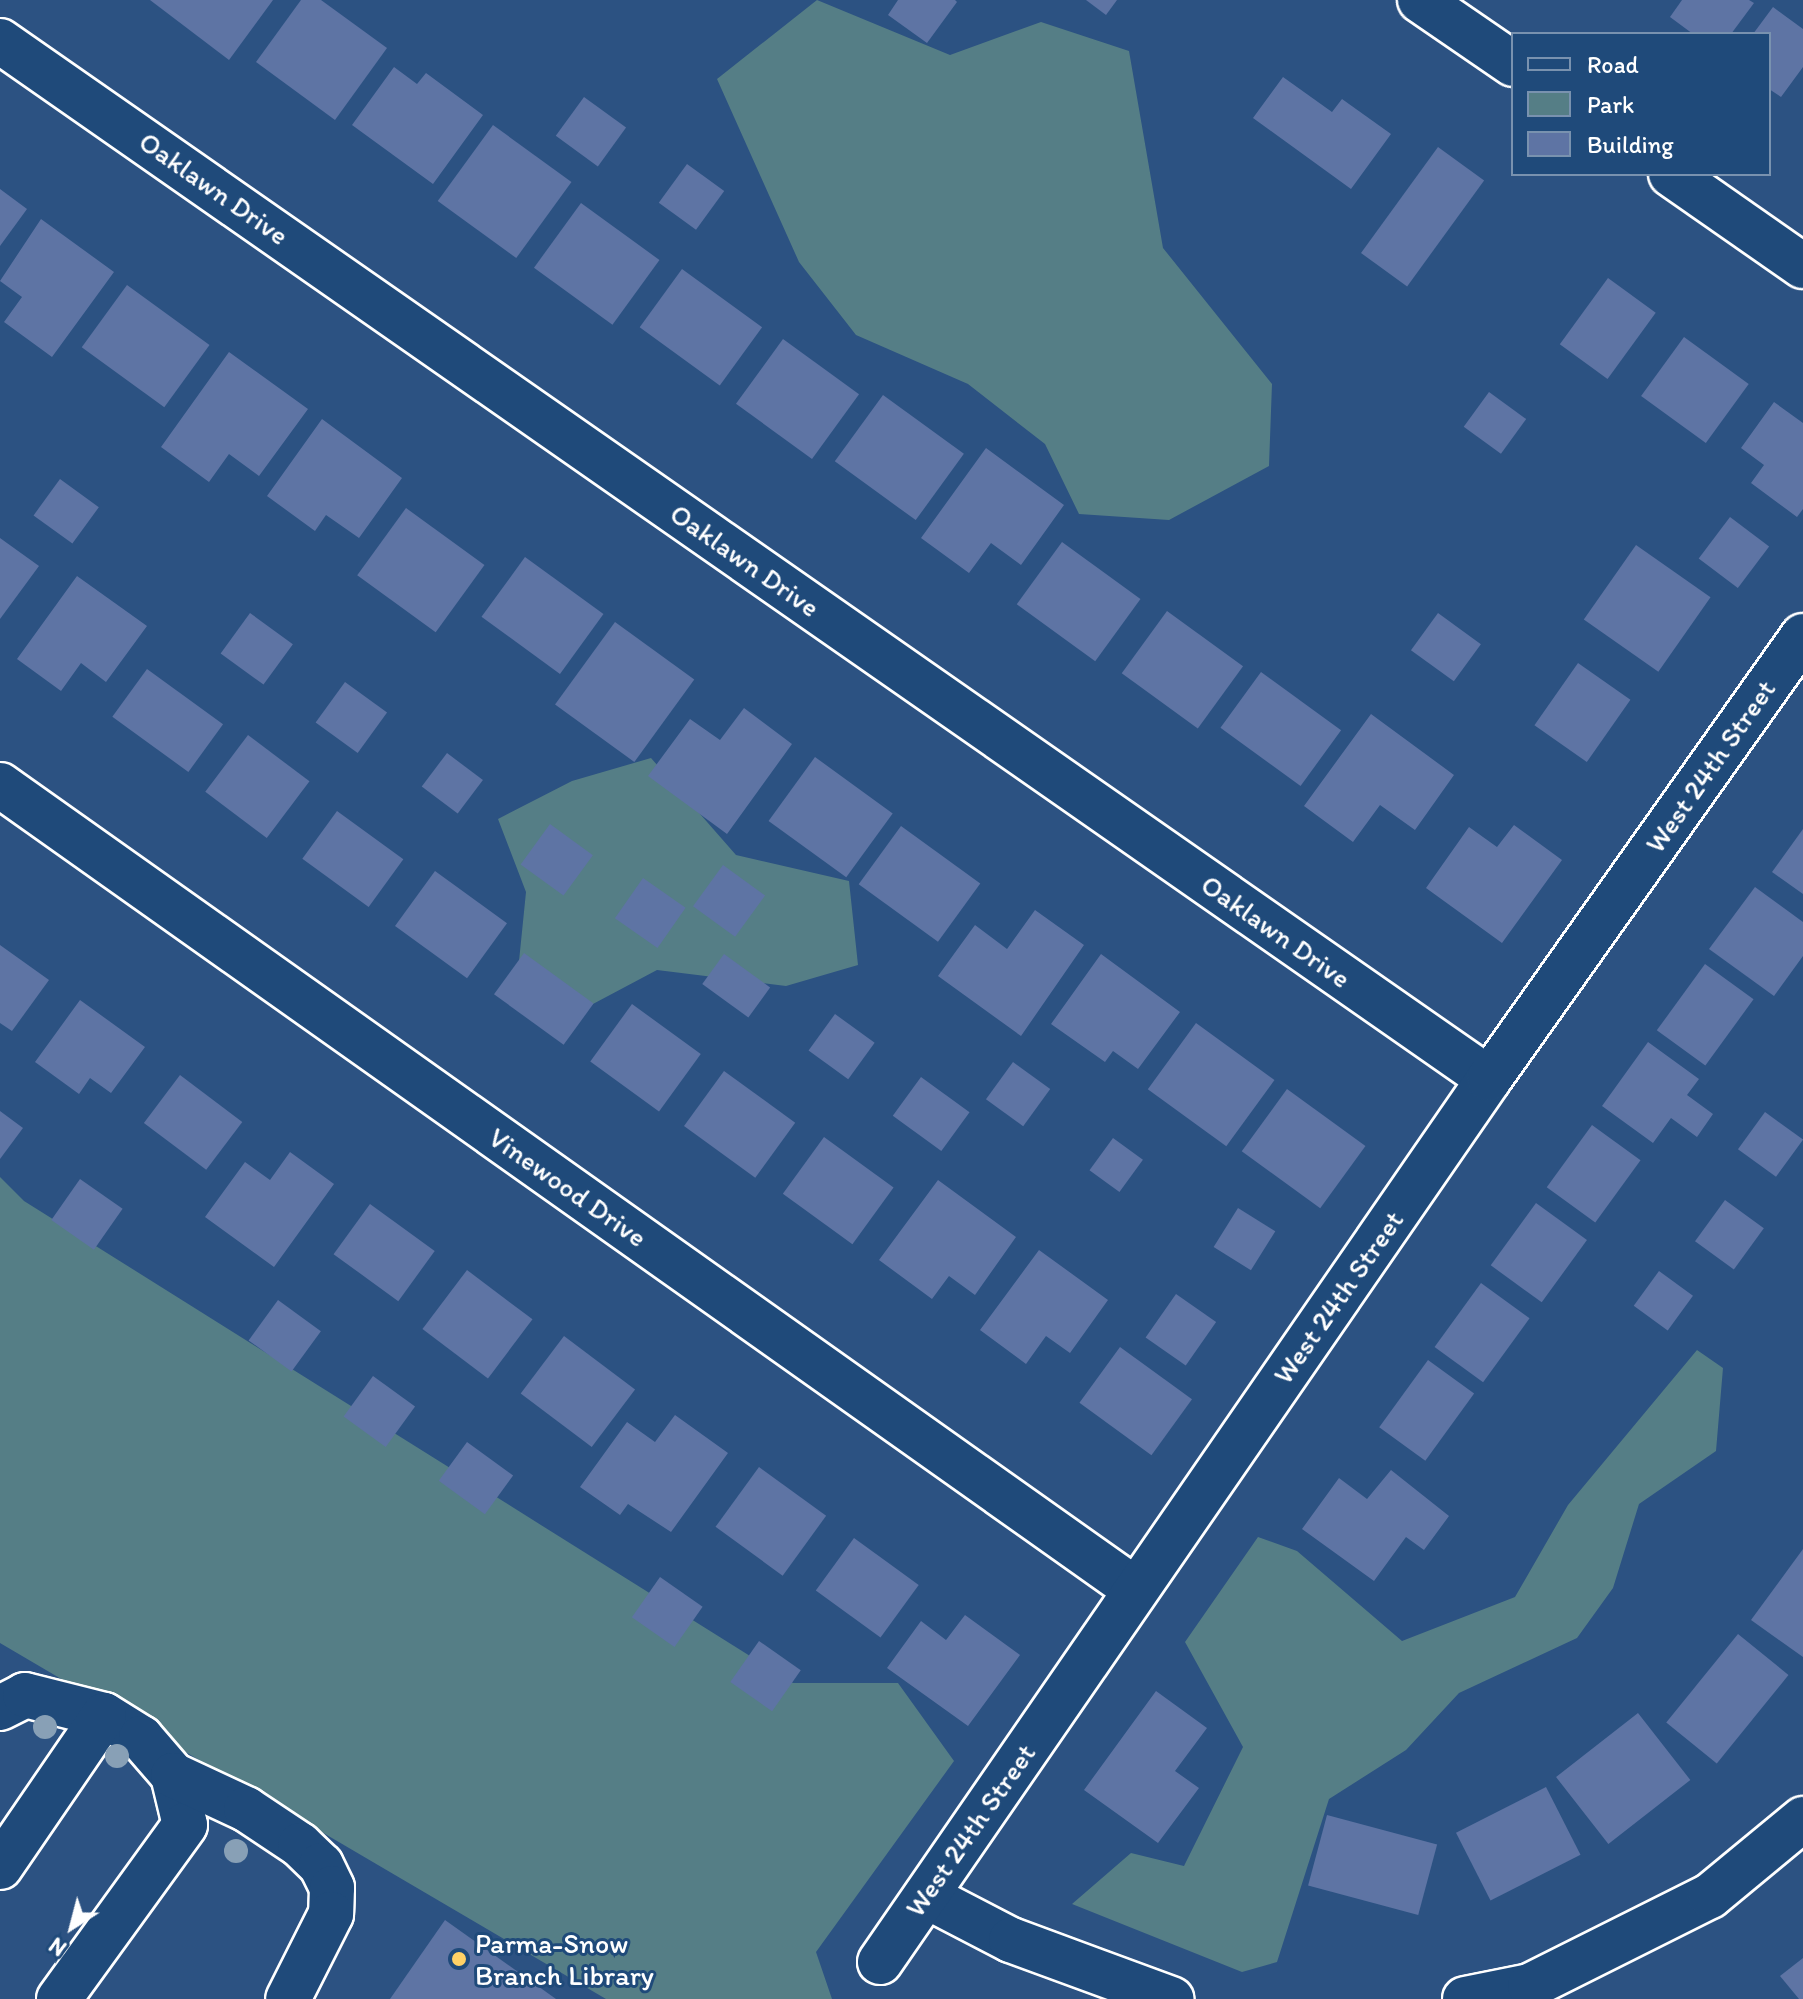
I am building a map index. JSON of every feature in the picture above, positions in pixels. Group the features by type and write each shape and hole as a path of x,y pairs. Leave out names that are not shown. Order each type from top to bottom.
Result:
{"street":[{"path":"1420,0 1511,63"},
{"name":"Oaklawn Drive","path":"0,41 1489,1079"},
{"path":"1674,176 1803,266"},
{"name":"West 24th Street","path":"880,1962 1489,1079 1803,636"},
{"name":"Vinewood Drive","path":"0,785 1136,1590"},
{"path":"0,1708 25,1695 104,1715 141,1738 173,1775 246,1809 300,1845 321,1865 332,1888 331,1914 288,1999"},
{"path":"0,1867 104,1715"},
{"path":"59,1999 185,1825 173,1775"},
{"path":"1465,1999 1530,1986 1710,1896 1803,1819"},
{"path":"926,1896 1011,1940 1171,1999"}],"green space":[{"path":"817,0 950,55 1041,22 1129,51 1163,248 1272,384 1269,466 1169,520 1079,514 1045,444 968,384 856,335 799,262 717,79"},
{"path":"651,758 736,855 849,881 858,965 786,986 657,970 576,1013 518,971 526,892 498,819 572,781"},
{"path":"0,1177 24,1201 793,1683 898,1683 954,1761 816,1952 832,1999 606,1999 0,1643"},
{"path":"1697,1350 1723,1368 1716,1451 1639,1504 1613,1588 1577,1638 1459,1693 1406,1750 1329,1799 1277,1962 1242,1972 1072,1904 1131,1853 1184,1866 1243,1747 1185,1642 1258,1537 1297,1551 1402,1641 1515,1597 1568,1505"}],"building":[{"path":"150,0 273,0 229,60"},
{"path":"301,0 321,0 387,48 335,120 256,62"},
{"path":"898,0 957,2 927,43 888,15"},
{"path":"1086,0 1117,0 1106,15"},
{"path":"1682,0 1749,0 1754,3 1732,32 1690,32 1670,17"},
{"path":"1773,7 1803,29 1803,67 1781,97 1771,90 1771,32 1754,32"},
{"path":"394,67 417,84 426,73 483,115 433,184 352,125"},
{"path":"1283,77 1332,112 1342,99 1391,134 1351,189 1253,118"},
{"path":"584,97 626,128 598,166 556,136"},
{"path":"493,125 571,182 516,258 438,201"},
{"path":"1438,147 1484,181 1407,286 1361,253"},
{"path":"687,164 724,191 696,230 659,203"},
{"path":"0,189 27,209 0,246"},
{"path":"581,203 659,260 612,325 534,268"},
{"path":"41,219 114,272 52,357 4,322 22,297 0,281"},
{"path":"682,269 762,327 720,385 640,327"},
{"path":"1608,278 1656,313 1608,379 1560,344"},
{"path":"127,285 210,345 164,407 82,347"},
{"path":"1684,337 1749,384 1706,443 1641,396"},
{"path":"783,339 859,394 812,459 736,404"},
{"path":"229,352 308,409 259,476 229,454 209,482 161,447"},
{"path":"1489,392 1526,419 1501,454 1464,427"},
{"path":"883,395 964,454 916,520 835,461"},
{"path":"1774,402 1803,423 1803,509 1797,517 1751,483 1764,465 1741,448"},
{"path":"322,419 402,478 359,538 326,515 315,531 267,496"},
{"path":"986,448 1064,505 1021,565 991,543 969,573 921,538"},
{"path":"60,479 99,507 72,544 34,515"},
{"path":"406,508 484,565 436,632 357,575"},
{"path":"1730,517 1769,546 1738,588 1699,559"},
{"path":"0,538 39,566 0,619"},
{"path":"1062,542 1140,599 1095,661 1017,604"},
{"path":"1636,545 1711,597 1658,672 1584,620"},
{"path":"525,557 603,614 560,674 482,617"},
{"path":"77,576 147,626 106,682 81,663 61,691 17,659"},
{"path":"1167,611 1243,666 1198,729 1122,673"},
{"path":"250,613 293,644 263,685 221,653"},
{"path":"1438,613 1481,644 1454,681 1411,650"},
{"path":"615,622 694,680 634,762 555,705"},
{"path":"1578,663 1630,700 1587,762 1534,725"},
{"path":"147,669 223,724 188,772 112,717"},
{"path":"1261,672 1341,730 1301,786 1220,728"},
{"path":"345,682 387,713 358,753 316,722"},
{"path":"744,708 792,744 727,834 648,776 690,719 720,740"},
{"path":"1371,714 1454,775 1415,830 1380,805 1353,842 1304,806"},
{"path":"248,735 309,781 267,838 205,792"},
{"path":"447,753 483,780 458,814 422,787"},
{"path":"815,757 893,813 846,877 769,821"},
{"path":"337,811 403,859 369,907 302,859"},
{"path":"550,824 593,855 563,896 521,864"},
{"path":"1514,825 1562,860 1502,943 1426,888 1469,827 1497,847"},
{"path":"901,826 980,884 938,942 859,884"},
{"path":"1803,829 1803,894 1772,872"},
{"path":"723,865 765,896 735,937 693,906"},
{"path":"435,871 507,923 467,978 395,926"},
{"path":"643,878 686,908 657,948 615,918"},
{"path":"1755,887 1803,922 1803,956 1774,996 1709,949"},
{"path":"1035,910 1084,945 1021,1036 938,976 975,925 1007,949"},
{"path":"0,945 49,980 12,1031 0,1023"},
{"path":"524,953 594,1004 564,1045 494,994"},
{"path":"724,954 770,988 748,1017 702,984"},
{"path":"1101,954 1180,1012 1138,1069 1113,1051 1105,1062 1051,1024"},
{"path":"1705,964 1754,999 1705,1066 1657,1030"},
{"path":"80,1000 145,1047 111,1093 90,1078 79,1094 35,1062"},
{"path":"632,1004 701,1054 659,1111 590,1061"},
{"path":"835,1014 875,1043 848,1079 809,1050"},
{"path":"1196,1023 1274,1080 1226,1146 1148,1089"},
{"path":"1648,1042 1699,1079 1687,1095 1713,1114 1697,1137 1671,1118 1653,1143 1602,1106"},
{"path":"1013,1062 1050,1089 1023,1126 986,1099"},
{"path":"724,1071 795,1123 755,1178 684,1126"},
{"path":"180,1075 242,1122 206,1170 144,1123"},
{"path":"921,1077 970,1112 941,1151 893,1116"},
{"path":"1287,1089 1365,1146 1320,1208 1242,1151"},
{"path":"0,1111 23,1128 0,1159"},
{"path":"1765,1112 1803,1140 1776,1177 1738,1149"},
{"path":"1592,1125 1641,1160 1595,1223 1547,1187"},
{"path":"824,1137 894,1188 852,1244 783,1194"},
{"path":"1113,1138 1143,1160 1119,1192 1089,1170"},
{"path":"290,1152 334,1184 274,1267 205,1217 245,1162 270,1180"},
{"path":"80,1179 123,1209 94,1250 51,1220"},
{"path":"938,1180 1016,1237 975,1295 949,1276 932,1299 879,1260"},
{"path":"1725,1200 1764,1228 1734,1269 1695,1241"},
{"path":"1536,1203 1587,1240 1542,1302 1491,1265"},
{"path":"370,1204 435,1251 398,1301 334,1254"},
{"path":"1238,1208 1275,1231 1251,1270 1214,1247"},
{"path":"1039,1250 1108,1300 1070,1353 1046,1336 1026,1364 980,1330"},
{"path":"467,1270 532,1319 488,1378 422,1329"},
{"path":"1659,1271 1693,1296 1668,1330 1634,1306"},
{"path":"1481,1283 1530,1318 1483,1382 1435,1347"},
{"path":"1176,1294 1216,1322 1186,1366 1146,1337"},
{"path":"278,1300 321,1331 291,1372 249,1340"},
{"path":"564,1336 635,1390 592,1447 521,1394"},
{"path":"1120,1347 1192,1399 1151,1455 1079,1403"},
{"path":"1428,1360 1474,1394 1425,1461 1379,1427"},
{"path":"373,1376 415,1407 386,1447 344,1416"},
{"path":"675,1415 728,1453 671,1532 628,1504 620,1515 580,1487 627,1422 655,1442"},
{"path":"467,1442 513,1476 485,1514 439,1481"},
{"path":"759,1467 826,1516 783,1576 716,1527"},
{"path":"1391,1470 1449,1516 1424,1550 1406,1537 1374,1581 1302,1529 1339,1478 1367,1499"},
{"path":"854,1538 919,1585 881,1638 816,1591"},
{"path":"1803,1549 1803,1657 1751,1620"},
{"path":"660,1577 703,1607 674,1647 632,1617"},
{"path":"965,1615 1020,1655 968,1726 887,1668 921,1621 946,1640"},
{"path":"1738,1634 1789,1675 1717,1764 1666,1723"},
{"path":"759,1641 801,1670 772,1711 730,1682"},
{"path":"1156,1691 1207,1728 1175,1771 1199,1788 1158,1843 1084,1790"},
{"path":"1638,1713 1690,1780 1608,1844 1556,1777"},
{"path":"1546,1787 1581,1855 1491,1901 1456,1833"},
{"path":"1327,1815 1437,1845 1418,1915 1308,1886"},
{"name":"Parma-Snow Branch Library","path":"445,1920 556,1999 390,1999"},
{"path":"1803,1958 1803,1999 1799,1999 1780,1976"}],"place":[{"name":"Parma-Snow Branch Library","path":"459,1959"}]}
